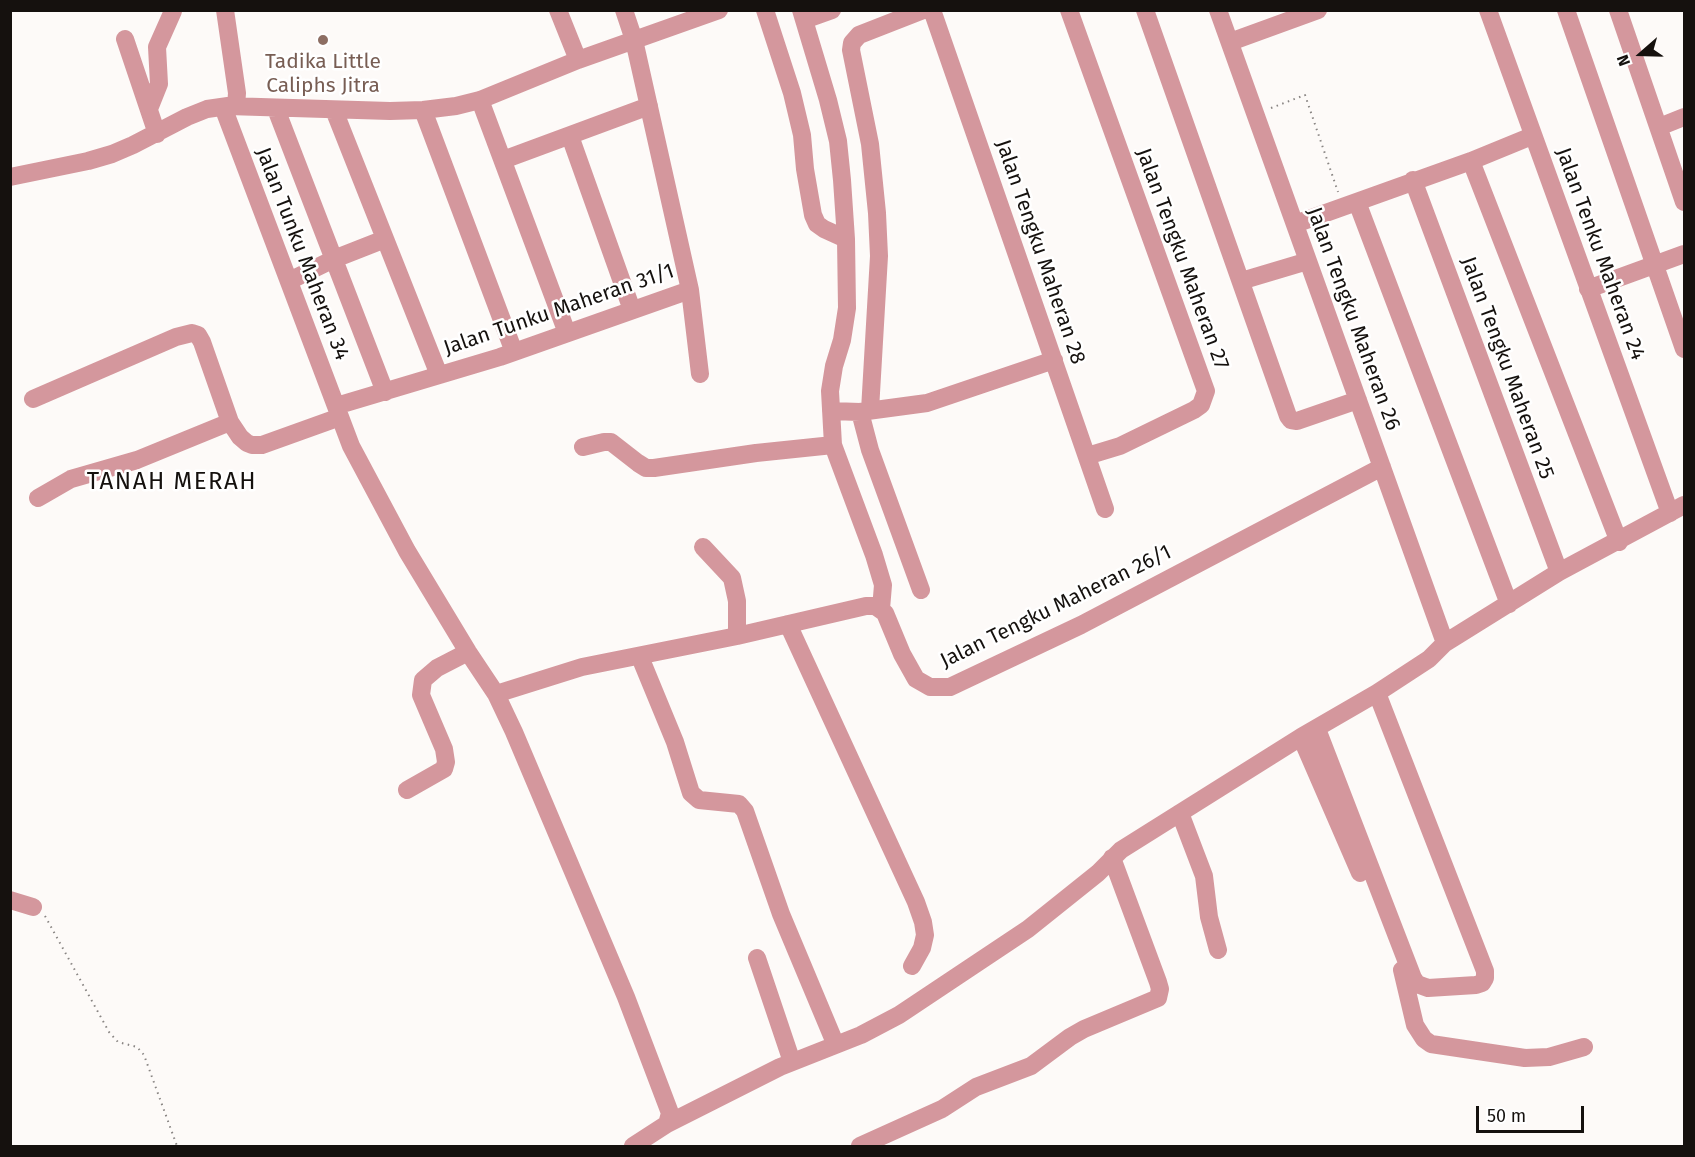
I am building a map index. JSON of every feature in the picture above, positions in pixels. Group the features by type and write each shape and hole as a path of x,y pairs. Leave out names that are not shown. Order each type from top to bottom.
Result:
{"street":[{"name":"Jalan Tunku Maheran 34","path":"225,10 237,93 229,106 289,281 351,446 407,551 496,694 522,749 626,997 668,1106 670,1113 667,1124"},
{"path":"558,10 578,60"},
{"name":"Jalan Tunku Maheran 31/1","path":"230,422 240,437 252,445 261,445 385,392 513,352 690,290 634,40 624,10"},
{"path":"10,177 112,154 207,109 229,106 276,109 423,110 441,109 480,100 578,60 719,10"},
{"path":"765,10 792,93 802,135 813,214 818,224 824,229 846,239"},
{"path":"496,694 582,667 640,657 866,606 881,609 883,585 833,445 830,391 847,308 846,239 838,141 803,15 832,10"},
{"path":"921,590 870,450 865,411 879,256 878,213 870,144 851,57 852,43 859,35 922,10"},
{"name":"Jalan Tengku Maheran 28","path":"932,10 1105,509"},
{"name":"Jalan Tengku Maheran 27","path":"1069,10 1206,391 1201,405 1194,410 1120,446 1087,456"},
{"path":"1145,10 1288,416 1297,422 1358,400"},
{"name":"Jalan Tengku Maheran 26","path":"1218,10 1444,643"},
{"path":"1230,42 1318,10"},
{"name":"Jalan Tenku Maheran 24","path":"1488,10 1588,289 1677,509"},
{"path":"1566,10 1684,349"},
{"path":"1618,10 1683,191"},
{"path":"148,109 159,84 157,47 173,11"},
{"path":"125,39 157,134"},
{"path":"480,100 567,333"},
{"path":"503,160 649,106"},
{"path":"276,109 385,392"},
{"path":"334,110 439,375"},
{"path":"423,110 513,352"},
{"path":"1659,127 1684,117"},
{"path":"570,136 632,310"},
{"path":"1295,224 1348,200 1471,161 1532,136"},
{"path":"1471,161 1619,542"},
{"name":"Jalan Tengku Maheran 25","path":"1413,180 1559,572"},
{"path":"1348,200 1509,604"},
{"path":"289,281 385,238"},
{"path":"1588,289 1684,254"},
{"path":"1240,280 1308,261"},
{"path":"690,290 700,374"},
{"path":"33,399 176,337 192,333 198,335 202,342 230,422 137,460 71,479 38,498"},
{"path":"831,411 865,411 927,403 1053,360"},
{"path":"583,447 611,442 638,464 646,468 654,468 756,453 833,445"},
{"name":"Jalan Tengku Maheran 26/1","path":"881,609 916,679 930,687 950,687 1081,625 1382,467"},
{"path":"633,1146 667,1124 792,1062 882,1024 1028,929 1098,873 1112,858 1180,813 1377,693 1429,658 1444,643 1559,572 1677,509"},
{"path":"703,547 732,578 737,601 737,636"},
{"path":"788,624 923,922 925,935 922,948 912,966"},
{"path":"407,790 444,769 446,762 444,749 421,695 423,680 437,668 468,652"},
{"path":"640,657 675,742 691,793 699,800 739,804 745,811 780,914 835,1044"},
{"path":"1309,733 1417,984 1423,988 1476,986 1482,983 1485,971 1377,693"},
{"path":"1309,733 1406,982 1415,1025 1424,1039 1431,1044 1526,1058 1549,1057 1584,1047"},
{"path":"1180,813 1204,876 1209,917 1218,950"},
{"path":"860,1146 942,1109 976,1087 1031,1066 1070,1036 1084,1029 1158,998 1160,989 1112,858"},
{"path":"10,900 33,908"},
{"path":"757,958 792,1062"}],"path":[{"path":"1255,113 1305,95 1348,200"},
{"path":"33,908 47,917 109,1032 118,1042 134,1045 140,1049 177,1146"}],"place":[{"name":"Tadika Little Caliphs Jitra","path":"323,40"}],"district":[{"name":"TANAH MERAH","path":"172,482"}]}
